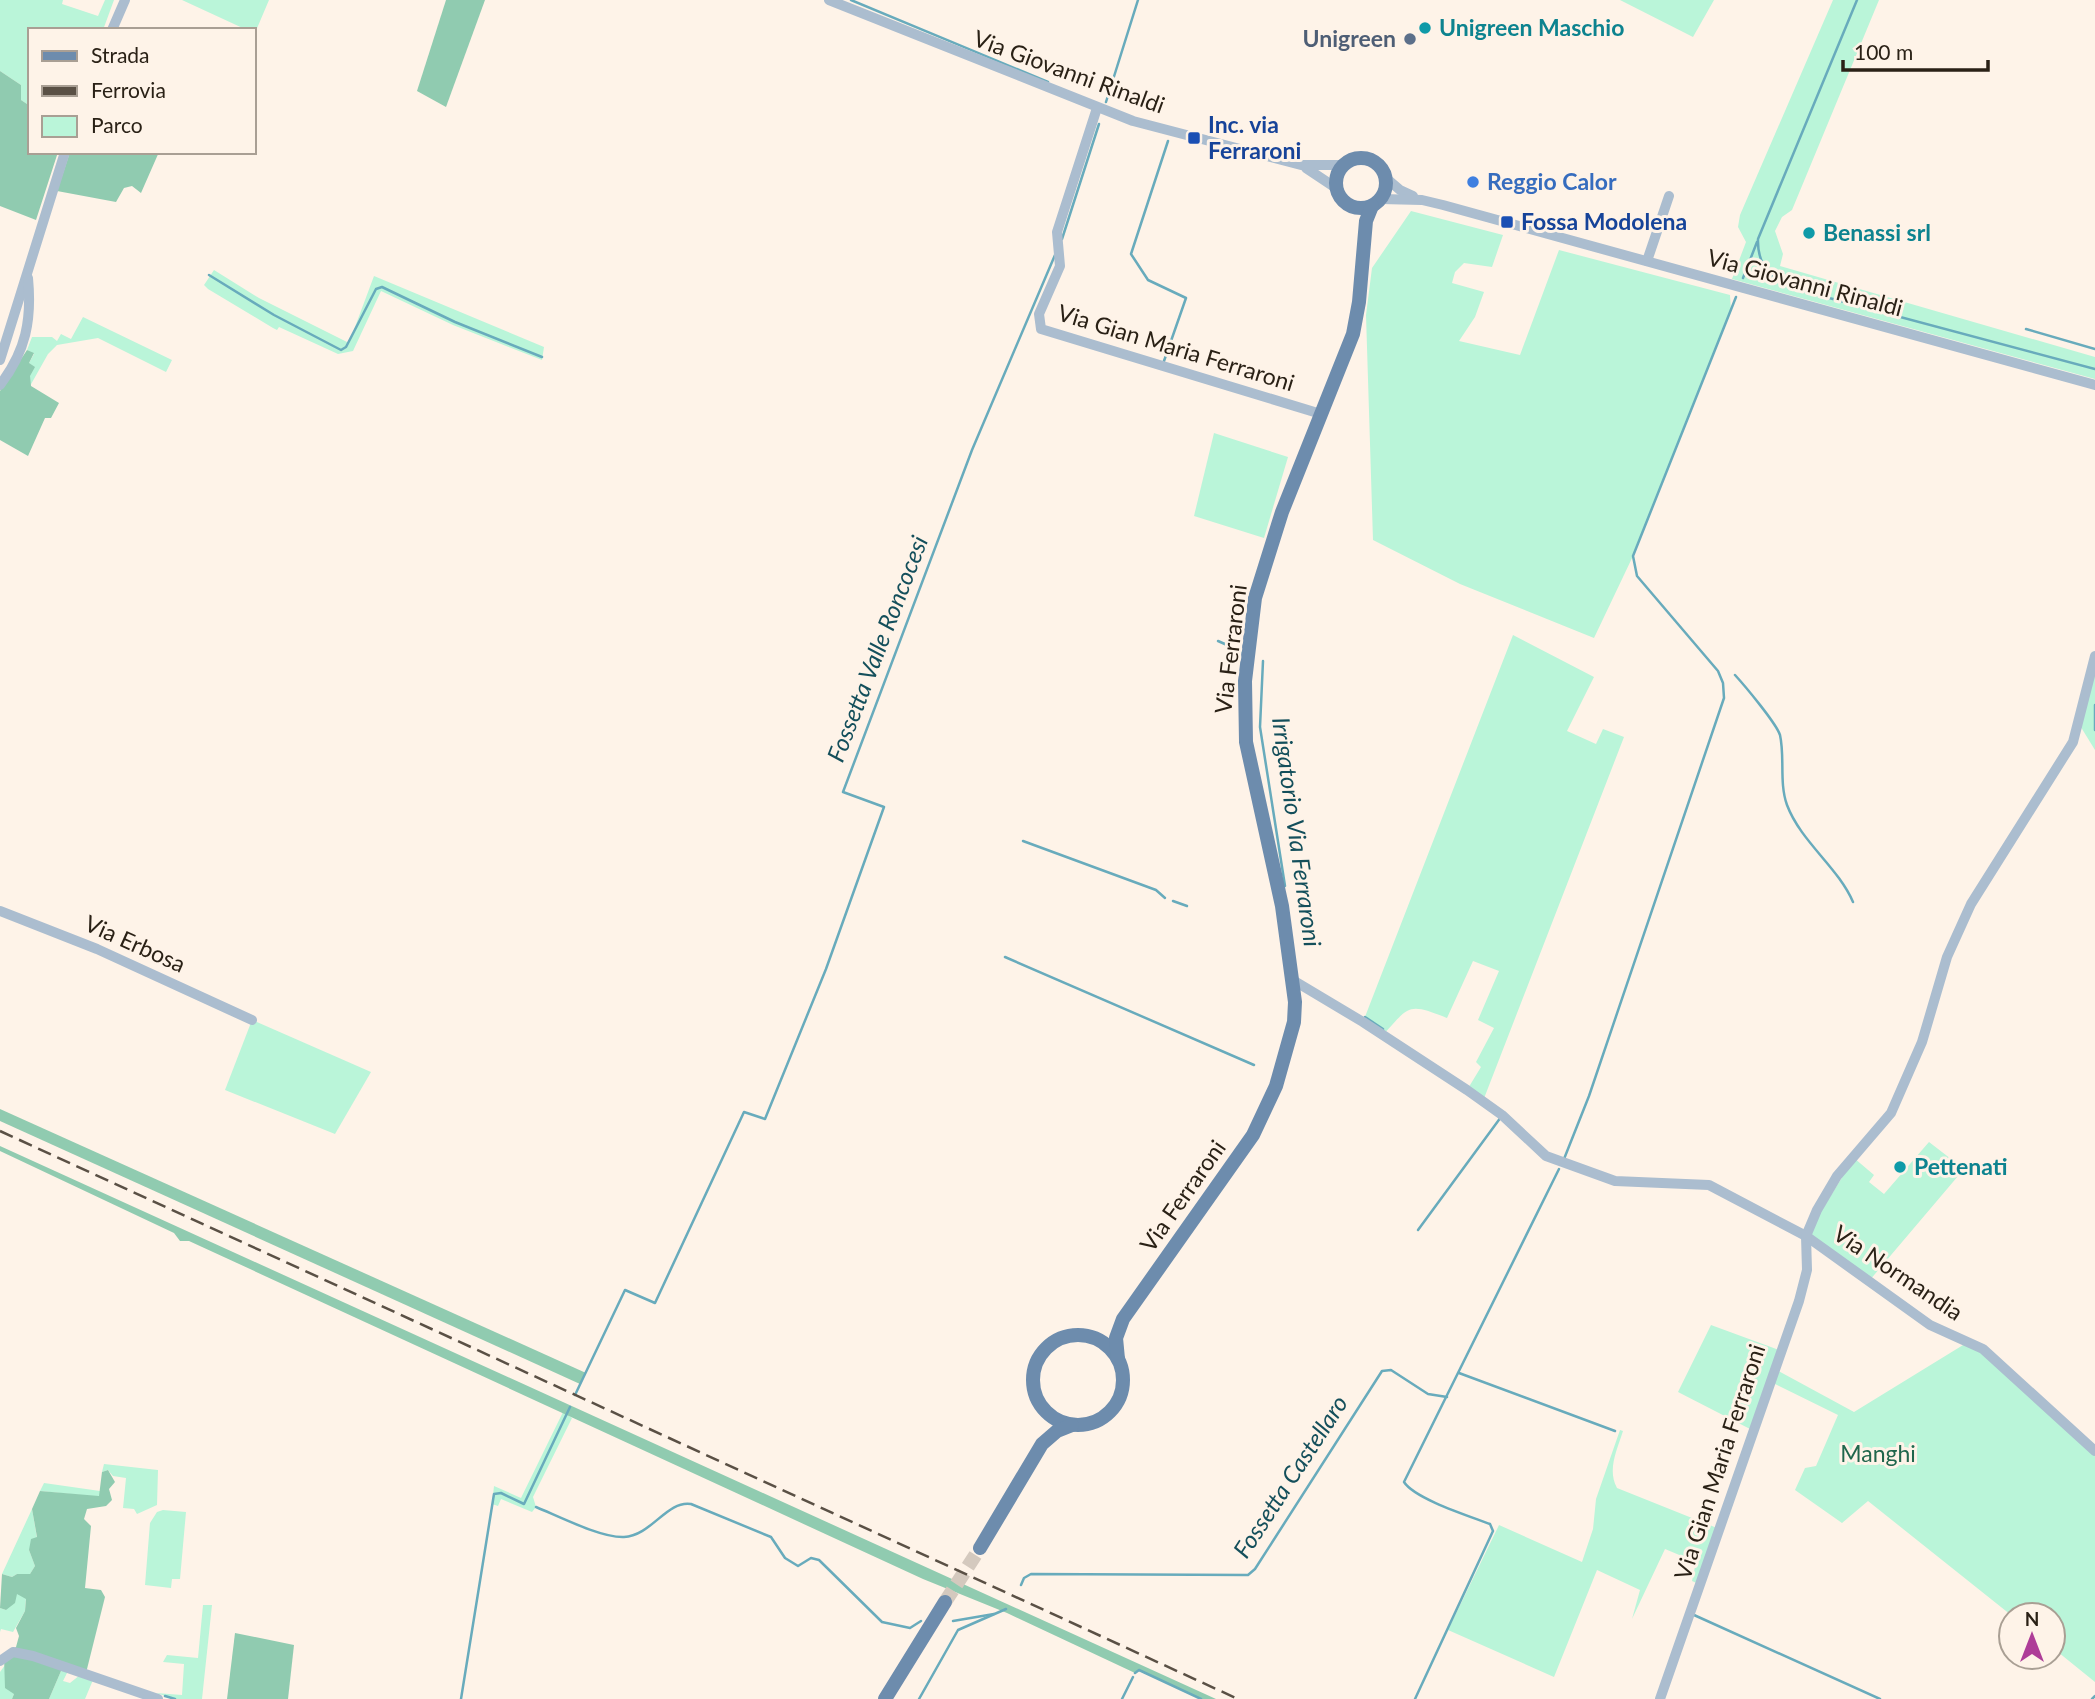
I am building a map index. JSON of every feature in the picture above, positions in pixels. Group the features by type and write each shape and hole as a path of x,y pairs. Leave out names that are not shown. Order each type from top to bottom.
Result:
{"main road":[{"path":"1353,159 1367,159 1381,168 1385,178 1377,202 1359,209 1348,205 1336,188 1339,171 1353,159"},
{"name":"Via Ferraroni","path":"1118,1359 1116,1338 1123,1318 1228,1174 1266,1109 1276,1086 1294,1022 1292,979 1275,866 1246,742 1244,704 1255,598 1282,512 1353,334 1359,302 1363,241 1377,202"},
{"name":"Via Ferraroni","path":"1348,205 1358,221 1363,241"},
{"name":"Via Ferraroni","path":"1093,1338 1123,1318"},
{"path":"980,1548 1042,1444 1057,1431 1072,1425 1097,1422 1116,1406 1124,1383 1118,1359 1107,1346 1093,1338 1068,1336 1053,1343 1041,1355 1034,1370 1034,1387 1044,1409 1056,1420 1072,1425"},
{"path":"1042,1444 1044,1409"},
{"path":"885,1699 945,1602"}],"street":[{"path":"113,28 124,0"},
{"name":"Via Giovanni Rinaldi","path":"829,0 1148,126 1301,165 1343,165"},
{"name":"Via Gian Maria Ferraroni","path":"1097,108 1056,238 1060,254 1059,269 1039,314 1039,324 1044,331 1321,414"},
{"path":"0,360 64,154"},
{"name":"Via Giovanni Rinaldi","path":"1301,165 1336,188"},
{"name":"Via Giovanni Rinaldi","path":"1385,178 1400,190 1422,200 2095,385"},
{"path":"1647,261 1669,196"},
{"name":"Via Giovanni Rinaldi","path":"1377,202 1422,200"},
{"path":"0,385 26,340 31,304 28,272"},
{"name":"Via Gian Maria Ferraroni","path":"1660,1699 1798,1301 1807,1270 1806,1236 1830,1186 1892,1114 1922,1042 1947,957 1971,904 2073,742 2095,656"},
{"name":"Via Erbosa","path":"0,911 108,954 251,1020"},
{"path":"1292,979 1467,1090 1502,1115 1542,1153 1564,1164 1623,1182 1709,1185 1806,1236"},
{"name":"Via Normandia","path":"1806,1236 1930,1325 1983,1349 2095,1451"},
{"path":"0,1661 13,1652 33,1656 158,1699"}],"green space":[{"path":"0,0 63,0 62,4 98,16 105,0 114,0 104,28 28,28 28,105 21,100 21,85 0,71"},
{"path":"182,0 269,0 256,31 256,28 243,28"},
{"path":"446,0 485,0 446,107 417,91"},
{"path":"1620,0 1714,0 1693,37"},
{"path":"1833,0 1879,0 1792,210 1782,217 1775,231 1783,254 1780,266 2095,357 2095,379 1732,279 1746,242 1738,227 1740,215"},
{"path":"0,71 21,85 21,100 28,105 28,154 57,154 36,220 0,206"},
{"path":"69,154 158,154 141,193 132,186 124,188 116,202 57,191"},
{"path":"1411,211 1503,235 1492,267 1464,263 1455,272 1452,283 1484,292 1475,317 1459,341 1520,355 1559,250 1730,295 1731,311 1633,556 1594,638 1460,584 1373,540 1366,315 1372,268"},
{"path":"214,270 259,298 349,343 374,276 544,347 542,360 453,325 381,291 353,351 338,354 279,327 277,330 208,289 204,285"},
{"path":"83,317 172,360 166,372 98,338 57,345 48,354 30,386 29,363 34,354 27,350 32,337 52,337 57,341 61,334 71,339"},
{"path":"27,350 34,353 29,363 35,367 30,376 31,386 59,403 51,418 45,418 28,456 0,440 0,391"},
{"path":"1214,433 1288,457 1264,538 1194,516"},
{"path":"1513,635 1594,677 1567,731 1596,744 1603,729 1624,737 1483,1101 1467,1090 1481,1067 1476,1062 1494,1028 1478,1020 1499,971 1473,961 1447,1018 1424,1010 1410,1010 1383,1035 1363,1022"},
{"path":"2095,660 2095,750 2079,724"},
{"path":"252,1020 371,1072 335,1134 225,1090"},
{"path":"0,1109 586,1373 580,1384 0,1121"},
{"path":"1929,1142 1964,1169 1869,1281 1806,1236 1854,1158 1874,1175 1869,1182 1884,1194"},
{"path":"0,1146 1216,1699 1201,1699 1139,1670 1135,1673 1007,1613 923,1579 189,1241 180,1241 174,1233 0,1151"},
{"name":"Manghi","path":"1711,1325 1779,1350 1773,1368 1854,1412 1968,1342 2095,1451 2095,1682 2067,1659 2067,1601 1997,1601 1997,1604 1868,1501 1842,1523 1795,1490 1805,1468 1816,1466 1838,1415 1769,1381 1752,1430 1678,1392"},
{"path":"563,1412 572,1418 533,1497 536,1507 532,1512 501,1499 498,1506 492,1504 494,1486 521,1498"},
{"path":"1620,1430 1623,1431 1613,1467 1617,1488 1717,1528 1701,1585 1692,1581 1696,1562 1665,1549 1632,1619 1640,1590 1597,1570 1554,1677 1448,1630 1499,1525 1582,1562 1593,1529 1596,1499"},
{"path":"104,1464 158,1470 157,1505 137,1514 134,1509 123,1508 126,1478 113,1476 108,1470 102,1472"},
{"path":"108,1470 115,1482 109,1489 112,1500 106,1506 87,1509 84,1519 91,1526 85,1588 101,1590 105,1597 86,1673 61,1671 49,1699 12,1699 14,1694 5,1688 4,1656 16,1647 19,1636 16,1628 25,1611 26,1599 17,1594 15,1603 6,1610 0,1608 2,1574 12,1577 17,1574 30,1574 35,1566 29,1550 31,1539 37,1537 32,1509 40,1491 99,1496 102,1472"},
{"path":"44,1483 100,1491 100,1497 40,1491"},
{"path":"32,1509 37,1538 29,1550 35,1566 30,1574 17,1574 12,1577 2,1574"},
{"path":"157,1512 186,1512 180,1579 172,1579 171,1588 145,1585 150,1523"},
{"path":"17,1593 26,1598 25,1611 13,1632 1,1629 0,1632 0,1608 6,1610"},
{"path":"203,1605 212,1605 202,1699 175,1699 156,1693 182,1695 184,1664 163,1662 167,1655 198,1658"},
{"path":"235,1633 294,1645 288,1699 227,1699"},
{"path":"5,1665 14,1694 12,1699 0,1699 0,1672"},
{"path":"70,1667 63,1681 70,1683 80,1675 93,1680 85,1699 49,1699 61,1671"}],"waterway":[{"path":"851,0 1048,82"},
{"name":"Fossetta Valle Roncocesi","path":"1106,102 1138,0"},
{"path":"1857,0 1758,239 1765,267 1777,279 1803,291 2095,369"},
{"name":"Fossetta Valle Roncocesi","path":"1062,239 1099,124"},
{"path":"1164,361 1186,298 1148,280 1131,254 1168,141"},
{"path":"1743,278 1757,242"},
{"name":"Fossetta Valle Roncocesi","path":"575,1395 625,1290 655,1303 744,1112 765,1119 826,969 884,807 843,792 972,450 1055,255"},
{"path":"209,275 274,315 341,350 346,347 376,289 382,287 455,322 542,357"},
{"path":"1564,1159 1589,1096 1724,698 1723,683 1718,671 1637,576 1633,556 1736,297"},
{"path":"2026,329 2095,349"},
{"name":"Irrigatorio Via Ferraroni","path":"1218,641 1243,652"},
{"name":"Irrigatorio Via Ferraroni","path":"1263,661 1260,727 1285,886"},
{"path":"1735,675 1767,714 1780,735 1785,797 1793,818 1838,877 1853,902"},
{"path":"2095,705 2095,730"},
{"path":"1023,841 1156,890 1165,898"},
{"path":"1173,901 1187,906"},
{"path":"1005,957 1254,1065"},
{"name":"Irrigatorio Via Ferraroni","path":"1365,1017 1383,1029"},
{"path":"1418,1230 1501,1117"},
{"path":"1415,1699 1493,1531 1490,1524 1431,1501 1404,1482 1559,1169"},
{"name":"Fossetta Castellaro","path":"1021,1585 1024,1578 1031,1574 1248,1575 1255,1569 1382,1371 1391,1370 1428,1394 1447,1397"},
{"path":"1459,1373 1615,1431"},
{"name":"Fossetta Valle Roncocesi","path":"461,1699 494,1494 501,1493 524,1504 570,1407"},
{"path":"536,1507 592,1530 624,1537 642,1531 674,1507 691,1504 771,1537 785,1558 798,1566 811,1558 819,1560 882,1622 910,1628 921,1621"},
{"name":"Fossetta Castellaro","path":"919,1699 958,1630 1006,1609"},
{"path":"953,1621 994,1614"},
{"path":"1694,1615 1880,1699"},
{"path":"1135,1673 1139,1670 1201,1699"},
{"path":"1122,1699 1133,1677"},
{"path":"165,1696 175,1699"},
{"path":"2092,1699 2095,1696"}],"tunnel":[{"path":"945,1602 980,1548"}],"railway":[{"path":"0,1131 1238,1699"}],"place":[{"name":"Unigreen Maschio","path":"1425,28"},
{"name":"Unigreen","path":"1410,39"},
{"name":"Inc. via Ferraroni","path":"1194,138"},
{"name":"Reggio Calor","path":"1473,182"},
{"name":"Fossa Modolena","path":"1507,222"},
{"name":"Benassi srl","path":"1809,233"},
{"name":"Pettenati","path":"1900,1167"}]}
